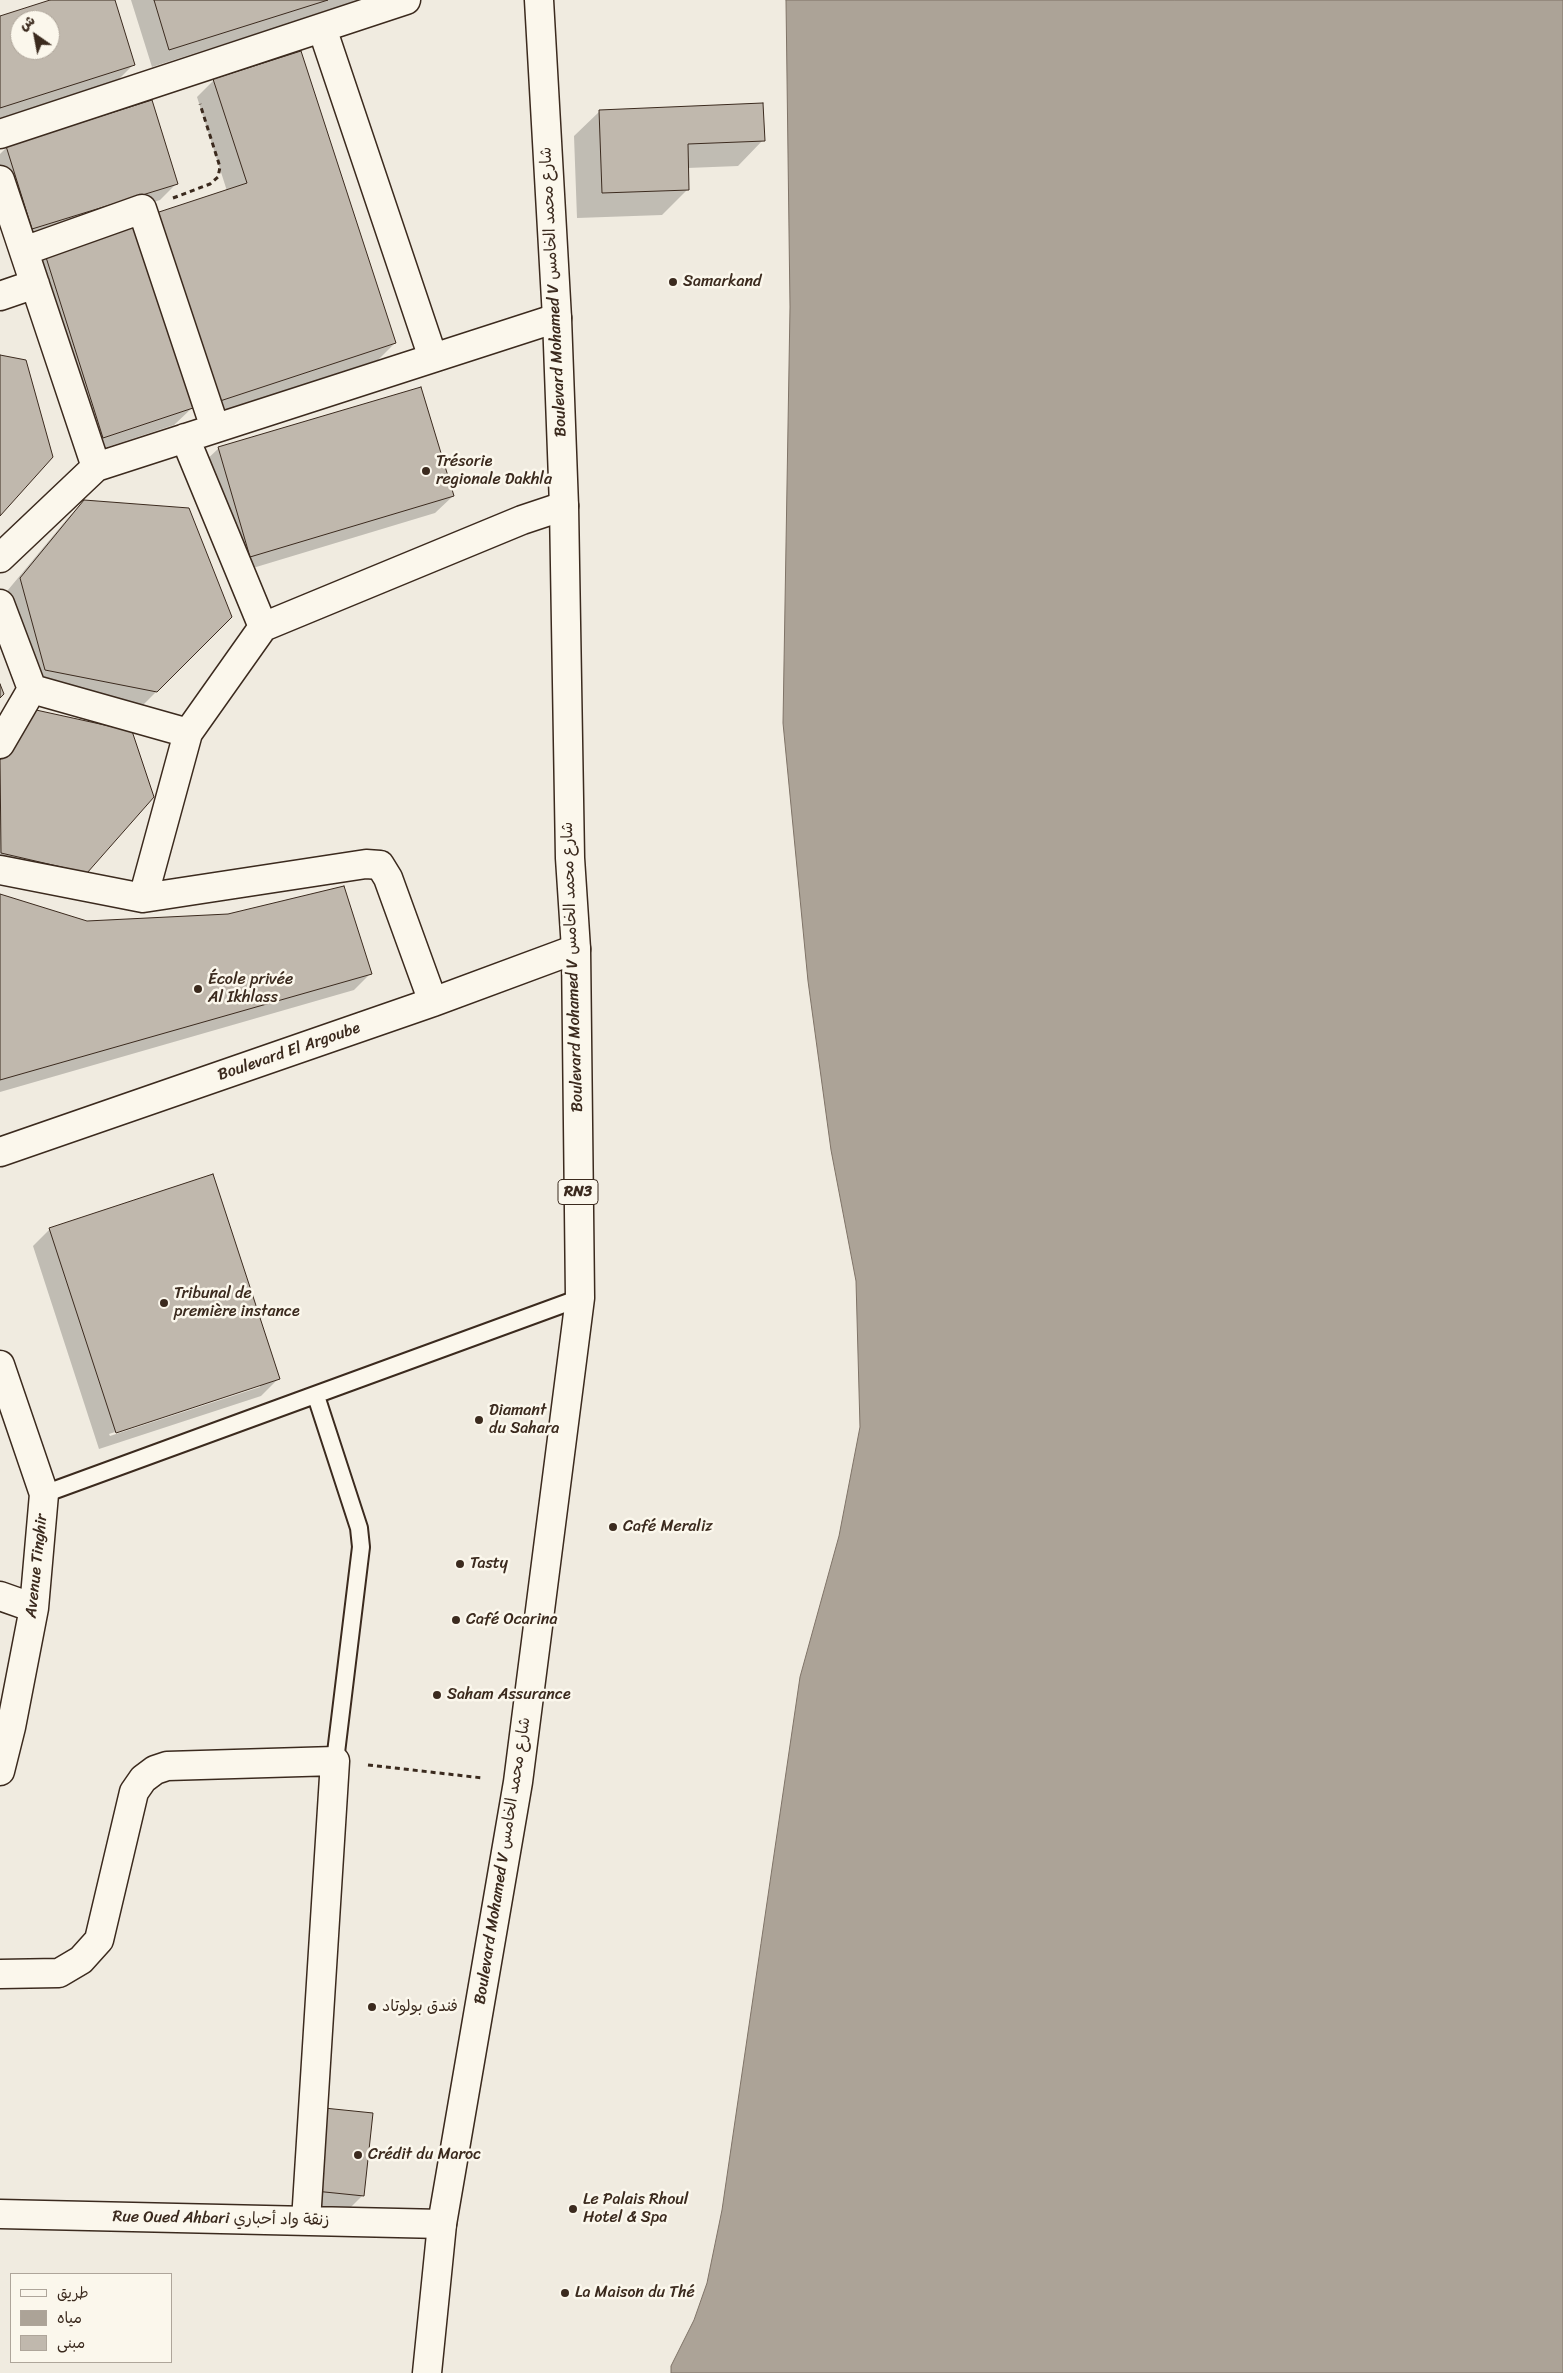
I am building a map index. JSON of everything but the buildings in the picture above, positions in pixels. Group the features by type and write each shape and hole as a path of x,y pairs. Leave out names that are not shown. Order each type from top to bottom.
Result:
{"street":[{"path":"0,134 406,0"},
{"name":"Boulevard Mohamed V شارع محمد الخامس","path":"427,2373 442,2224 518,1782 580,1298 576,949 570,858 564,506 557,318 539,0"},
{"path":"322,28 433,358"},
{"path":"0,180 96,467"},
{"path":"24,251 142,210 215,428"},
{"path":"0,296 35,284"},
{"path":"0,558 96,467 557,318"},
{"path":"185,438 263,627"},
{"path":"144,898 188,733 263,627 522,520 564,506"},
{"path":"0,604 32,689"},
{"path":"32,689 188,733"},
{"path":"0,744 32,689"},
{"path":"0,870 144,898 366,864 380,865 388,878 433,1002"},
{"name":"Boulevard El Argoube","path":"0,1152 433,1002 576,949"},
{"name":"Avenue Tinghir","path":"0,1365 44,1494 34,1608 6,1726 0,1771"},
{"path":"0,1596 34,1608"},
{"path":"0,1974 59,1972 81,1960 99,1940 134,1792 143,1779 155,1770 167,1766 335,1762 306,2221"},
{"name":"Rue Oued Ahbari زنقة واد أحباري","path":"0,2214 442,2224"}],"lane":[{"path":"44,1494 580,1298"},
{"path":"316,1396 359,1528 362,1547 335,1762"}],"path":[{"path":"142,210 210,184 218,177 220,166 189,72"},
{"path":"335,1762 518,1782"}],"water":[{"path":"786,0 1563,0 1563,2373 671,2373 671,2366 694,2320 707,2283 722,2210 800,1677 839,1536 860,1427 856,1281 831,1150 808,981 783,723 790,307"}],"place":[{"name":"Samarkand","path":"673,282"},
{"name":"Trésorie regionale Dakhla","path":"426,471"},
{"name":"École privée Al Ikhlass","path":"198,989"},
{"name":"Tribunal de première instance","path":"164,1303"},
{"name":"Diamant du Sahara","path":"479,1420"},
{"name":"Café Meraliz","path":"613,1527"},
{"name":"Tasty","path":"460,1564"},
{"name":"Café Ocarina","path":"456,1620"},
{"name":"Saham Assurance","path":"437,1695"},
{"name":"فندق بولوتاد","path":"372,2007"},
{"name":"Crédit du Maroc","path":"358,2155"},
{"name":"Le Palais Rhoul Hotel & Spa","path":"573,2209"},
{"name":"La Maison du Thé","path":"565,2293"}]}
